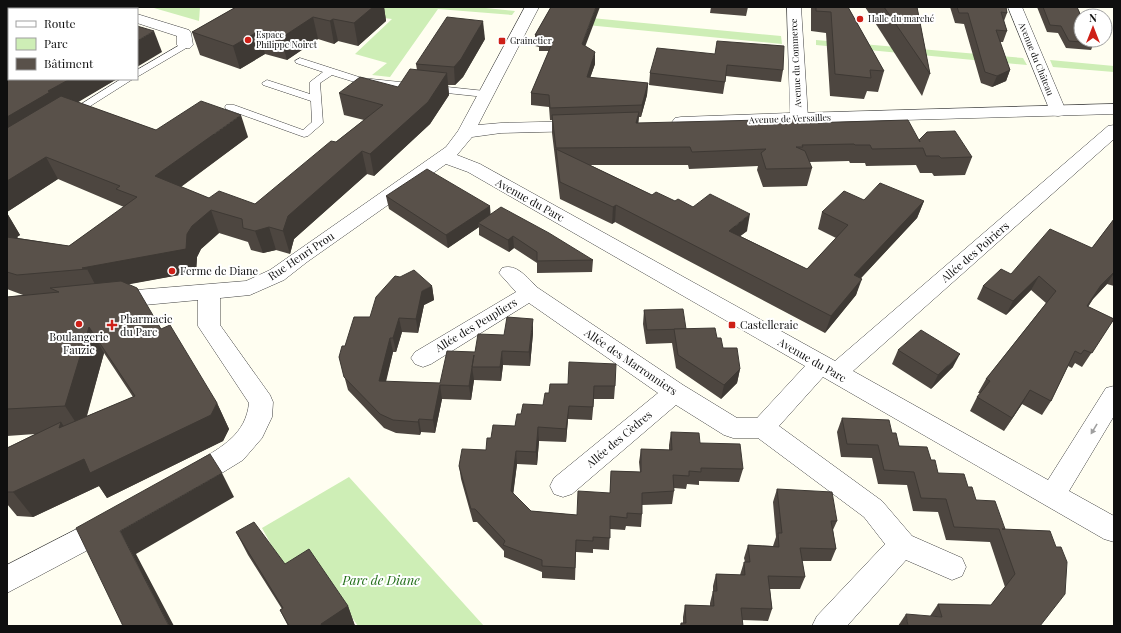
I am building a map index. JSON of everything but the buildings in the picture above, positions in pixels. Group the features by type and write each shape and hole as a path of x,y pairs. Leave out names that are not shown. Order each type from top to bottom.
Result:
{"street":[{"name":"Rue Henri Prou","path":"93,302 179,293 250,288 276,275 445,158 466,132 483,97 532,7"},
{"name":"Avenue du Commerce","path":"794,7 799,118"},
{"name":"Avenue du Château","path":"1015,7 1058,111"},
{"path":"138,18 184,33 185,45"},
{"path":"483,97 501,128"},
{"name":"Avenue de Versailles","path":"661,123 1114,109"},
{"path":"466,132 501,128 595,125"},
{"name":"Allée des Poiriers","path":"828,369 1114,130"},
{"name":"Avenue du Parc","path":"445,158 478,171 1114,530"},
{"name":"Allée des Marronniers","path":"508,273 530,293 675,392 733,428 763,428"},
{"path":"173,489 234,453 253,431 260,417 261,402 209,326 209,292"},
{"name":"Allée des Peupliers","path":"423,358 473,326 530,293"},
{"path":"828,369 763,428 873,509 902,545 952,568"},
{"name":"Allée des Cèdres","path":"563,486 675,392"},
{"path":"1053,495 1114,395"},
{"path":"7,580 126,515"},
{"path":"827,626 902,545"}],"lane":[{"path":"138,73 185,45"},
{"path":"300,61 361,80 483,97"},
{"path":"230,107 304,134 318,123 315,82 331,71"},
{"path":"61,120 126,80"},
{"path":"267,82 316,99"}],"green space":[{"path":"155,7 200,7 199,21 154,8"},
{"path":"294,7 476,7 515,11 512,15 438,9 390,77 372,75 387,63 355,54 392,19"},
{"path":"560,15 781,36 782,44 556,22"},
{"path":"816,40 1023,58 1027,65 816,45"},
{"path":"1050,60 1114,66 1114,72 1053,67"},
{"name":"Parc de Diane","path":"349,477 484,626 358,626 320,572 295,588 262,528"}],"place":[{"name":"Halle du marché","path":"860,19"},
{"name":"Espace Philippe Noiret","path":"248,40"},
{"name":"Grainetier","path":"502,41"},
{"name":"Ferme de Diane","path":"172,271"},
{"name":"Boulangerie Fauzic","path":"79,324"},
{"name":"Pharmacie du Parc","path":"112,325"},
{"name":"Castelleraie","path":"732,325"}]}
